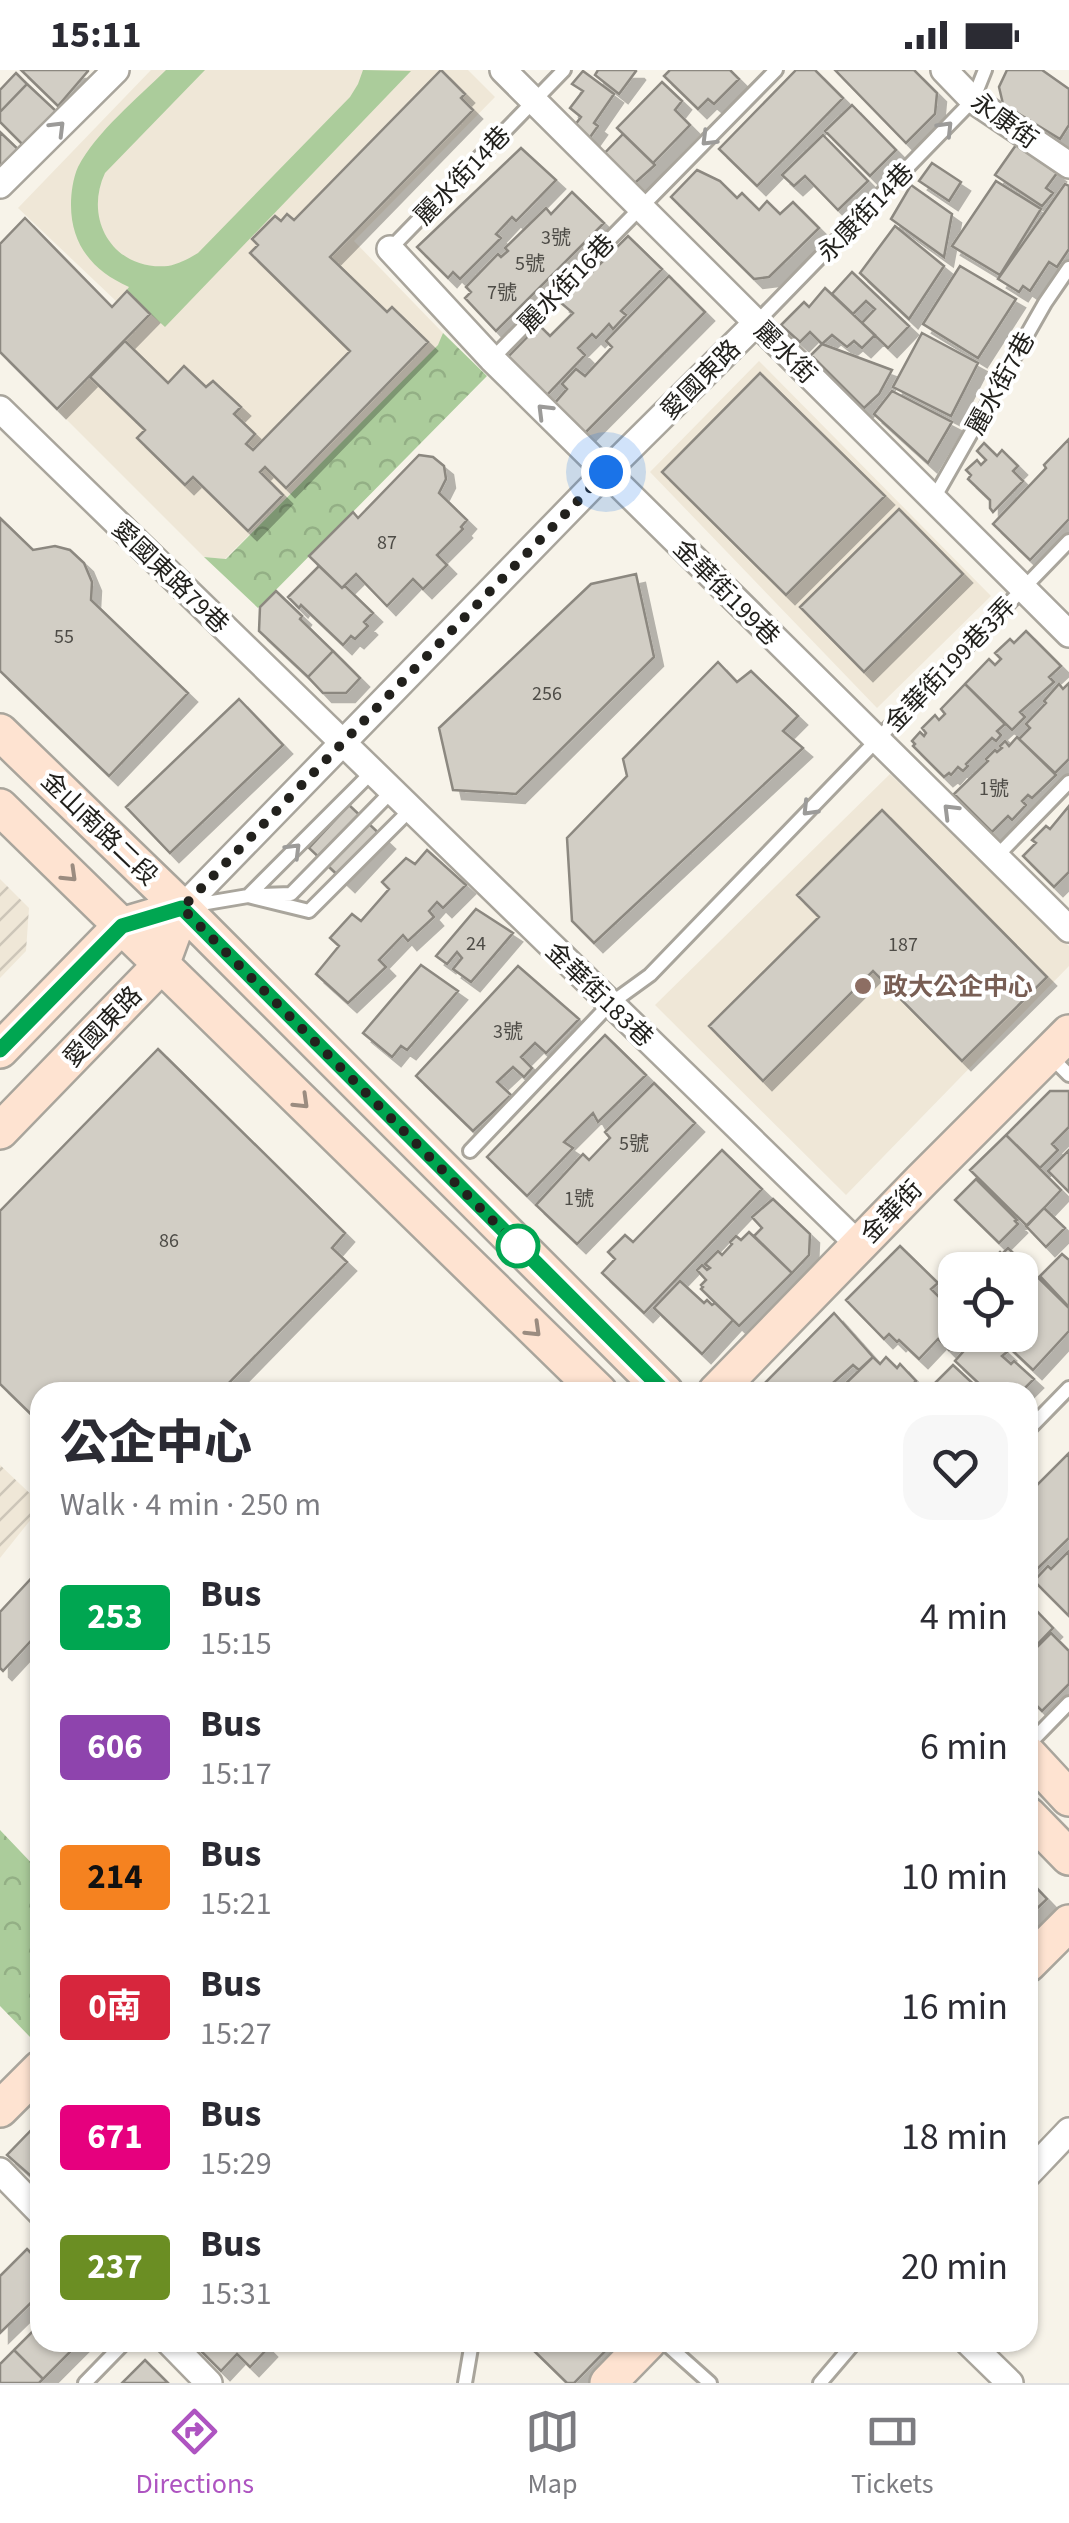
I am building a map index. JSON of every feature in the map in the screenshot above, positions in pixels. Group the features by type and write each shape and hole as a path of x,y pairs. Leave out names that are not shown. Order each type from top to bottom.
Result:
{"main road":[{"name":"金山南路二段","path":"0,732 182,908 656,1382"},
{"path":"0,807 589,1382"},
{"name":"愛國東路","path":"0,1050 122,926 182,908"},
{"name":"愛國東路","path":"0,1131 161,965 182,908"},
{"name":"金華街","path":"726,1382 859,1244 1062,1054"},
{"path":"1038,1765 1069,1798"},
{"path":"1038,1825 1069,1857"},
{"path":"1038,1954 1069,1923"},
{"path":"0,2109 30,2079"},
{"path":"608,2383 638,2352"}],"street":[{"path":"0,186 116,70"},
{"name":"麗水街","path":"503,70 1069,634"},
{"name":"永康街","path":"944,70 974,100 1069,165"},
{"name":"金華街199巷","path":"390,249 492,360 1069,929"},
{"name":"愛國東路","path":"182,908 756,323"},
{"name":"愛國東路79巷","path":"0,409 342,742"},
{"name":"金華街183巷","path":"342,742 859,1244"},
{"path":"1038,2164 1069,2131"},
{"path":"0,2171 30,2202"},
{"path":"179,2352 209,2383"},
{"path":"978,2352 1010,2383"}],"lane":[{"name":"麗水街14巷","path":"390,249 564,70"},
{"name":"麗水街16巷","path":"492,360 776,70"},
{"path":"974,100 984,70"},
{"name":"永康街14巷","path":"756,323 974,100"},
{"name":"麗水街7巷","path":"934,500 1045,303 1069,268"},
{"name":"金華街199巷3弄","path":"470,1150 610,1004 650,975 1069,541"},
{"path":"248,896 372,772"},
{"path":"996,856 1069,782"},
{"path":"182,908 248,896 291,894 401,800"},
{"path":"248,896 309,912 401,800"},
{"path":"1038,1420 1069,1388"},
{"path":"1038,1735 1069,1703"},
{"path":"85,2383 115,2352"},
{"path":"465,2383 470,2352"},
{"path":"675,2352 710,2383"},
{"path":"820,2383 846,2352"}],"shaded area":[{"path":"151,70 468,70 495,97 354,241 443,333 439,345 225,559 204,557 58,411 150,314 127,291 116,301 18,208"},
{"path":"759,361 991,596 877,708 650,472"},
{"name":"政大公企中心","path":"890,774 1069,946 1069,966 846,1195 655,1005"},
{"path":"0,879 29,908 26,951 0,978"},
{"path":"0,1465 30,1494 30,1520 0,1558"}],"green space":[{"path":"166,70 205,70 105,173 98,208 108,239 119,251 132,260 168,266 198,253 350,97 363,70 411,71 165,327 126,291 129,287 105,273 86,255 75,232 71,205 78,167 95,141"},
{"path":"443,333 487,376 258,608 204,557 226,559 438,345"},
{"path":"0,1830 30,1862 30,2037 0,2006"}],"building":[{"path":"21,70 88,70 88,71 58,106"},
{"path":"441,70 465,94 461,98 473,110 330,257 387,312 392,307 428,342 286,488 265,467 260,472 283,495 248,531 193,477 185,485 137,438 145,430 90,377 125,341 168,383 184,366 206,387 213,381 241,407 234,414 255,434 246,444 253,450 350,351 250,253 258,245 252,239 275,216 281,221 287,214 294,220"},
{"path":"598,70 636,71 619,94 595,75"},
{"path":"670,70 730,70 739,79 714,104 708,99 698,109 664,76"},
{"path":"796,70 815,70 843,98 757,186 719,149"},
{"path":"835,70 914,70 937,93 935,114 906,143"},
{"path":"1007,70 1042,70 1069,89 1069,125 1060,139 1003,104 999,87"},
{"path":"583,71 614,94 594,123 598,126 588,140 572,129 581,117 570,108 583,91 572,84"},
{"path":"16,73 27,84 0,112 0,90"},
{"path":"662,82 682,101 675,110 690,125 653,163 617,128"},
{"path":"27,84 56,111 25,147 0,122 0,112"},
{"path":"852,105 896,150 870,176 825,131"},
{"path":"0,132 22,153 0,176"},
{"path":"623,134 655,165 627,190 597,161"},
{"path":"823,135 868,181 838,210 805,176 794,186 782,175"},
{"path":"1016,145 1057,173 1046,188 1053,193 1042,206 995,175"},
{"path":"521,148 556,180 516,221 512,217 496,234 501,238 460,279 453,272 448,278 417,247"},
{"path":"932,163 961,182 949,201 919,181"},
{"path":"697,170 720,181 737,198 742,193 759,210 767,201 780,214 793,202 819,228 769,277 754,279 671,197"},
{"path":"996,181 1041,209 1000,275 952,246"},
{"path":"1065,184 1069,186 1069,249 1057,267 1049,262 1030,291 1023,286 1019,292 998,279"},
{"path":"911,185 952,214 944,257 891,219"},
{"path":"572,192 604,223 496,331 465,298 471,292 466,287 498,254 501,257 508,251 505,248 546,208 551,214"},
{"path":"25,218 112,307 127,291 150,314 57,409 0,352 0,244"},
{"path":"895,226 944,266 909,319 860,273"},
{"path":"628,236 662,269 621,311 626,315 613,329 609,324 596,338 592,334 578,348 585,355 544,398 505,360 539,325 550,336 573,313 561,303"},
{"path":"960,266 1016,299 978,358 923,324"},
{"path":"852,272 909,326 888,348 862,323 875,309 866,301 853,314 832,294"},
{"path":"669,276 705,312 585,433 554,404 567,389 562,384 576,369 585,376 612,347 606,341"},
{"path":"825,288 875,335 862,348 854,341 847,347 832,335 822,344 810,332 800,342 781,325 804,302 809,307"},
{"path":"922,333 978,363 951,416 893,387"},
{"path":"822,344 892,370 879,394 864,408 811,355"},
{"path":"760,373 885,496 786,595 662,472"},
{"path":"892,391 952,422 928,463 874,414"},
{"path":"1069,439 1069,519 1030,560 993,524"},
{"path":"984,443 997,456 1002,450 1018,466 1013,471 1023,481 993,512 990,500 968,479 971,475 966,470 977,460 981,465 986,460 977,451"},
{"path":"419,455 433,457 444,466 446,479 439,493 467,520 437,555 447,565 423,589 413,579 387,606 356,574 342,588 309,556 353,512 358,518"},
{"path":"899,509 963,574 864,672 800,607"},
{"path":"0,518 33,550 55,546 70,550 84,563 92,582 91,600 188,693 109,776 0,671"},
{"path":"319,566 373,613 364,622 368,626 343,645 288,597"},
{"path":"636,574 654,657 516,794 453,790 439,728 591,584"},
{"path":"276,591 333,651 308,677 259,631 260,607"},
{"path":"1026,631 1061,666 1049,677 1054,682 1020,712 1025,717 1012,730 965,684 989,659 995,665 1001,659 995,653"},
{"path":"333,651 360,678 346,693 323,693 308,677"},
{"path":"718,662 737,682 751,671 798,716 783,731 803,748 594,943 572,921 567,838 627,776 623,759"},
{"path":"1069,683 1069,759 1055,773 1019,739 1030,728 1026,724 1059,684 1063,689"},
{"path":"965,684 1005,724 997,731 1001,735 996,741 992,738 963,771 958,767 944,777 912,741 920,732 924,736 922,728 935,715 939,720 945,714 941,709"},
{"path":"239,699 283,745 170,853 126,807"},
{"path":"1017,737 1056,775 1032,798 1028,795 1022,801 1026,805 1012,820 1008,816 992,832 954,794 995,750 1002,748 1005,741 1009,746"},
{"path":"349,805 386,840 346,883 309,848"},
{"path":"1069,806 1069,872 1054,887 1023,856 1036,843 1032,840 1046,826 1050,829"},
{"path":"882,810 1047,977 962,1061 873,971 763,1081 709,1026 819,917 797,895"},
{"path":"427,850 466,885 443,908 437,902 429,911 434,917 408,941 403,935 379,960 386,967 348,1003 316,974 339,946 330,938 352,914 361,921 389,889 382,882 406,858 415,864"},
{"path":"476,909 513,933 471,982 453,969 462,958 457,952 447,964 436,956"},
{"path":"421,965 458,991 407,1050 401,1046 392,1057 363,1033"},
{"path":"518,966 579,1019 546,1053 535,1043 521,1057 532,1068 524,1077 513,1067 497,1082 511,1095 473,1131 416,1076"},
{"path":"605,1035 646,1075 598,1122 593,1113 564,1142 573,1148 527,1196 487,1157"},
{"path":"158,1049 345,1233 332,1248 347,1262 230,1382 30,1382 30,1413 0,1384 0,1211"},
{"path":"654,1083 695,1123 577,1244 536,1205 583,1154 589,1160 610,1138 605,1132"},
{"path":"1050,1091 1069,1091 1069,1127 1052,1144 1058,1150 1040,1168 1006,1135"},
{"path":"1006,1135 1061,1190 1027,1226 970,1170"},
{"path":"722,1150 762,1189 644,1313 602,1273 615,1259 608,1252 625,1235 633,1242"},
{"path":"1069,1150 1069,1192 1048,1171"},
{"path":"976,1179 1017,1220 1018,1224 999,1243 955,1200"},
{"path":"773,1199 810,1234 809,1255 792,1273 754,1236 762,1228 752,1217"},
{"path":"1044,1208 1065,1228 1046,1247 1026,1226"},
{"path":"749,1232 792,1273 739,1326 701,1289 706,1280 697,1270 702,1265 710,1268 705,1264 718,1251 722,1255 736,1236 741,1240"},
{"path":"900,1246 938,1283 931,1289 938,1296 938,1339 919,1359 889,1334 884,1339 846,1300"},
{"path":"1062,1254 1069,1260 1069,1307 1040,1276"},
{"path":"1038,1278 1069,1308 1069,1331 1033,1370 1014,1352 1038,1352"},
{"path":"680,1281 704,1303 715,1303 733,1320 702,1354 654,1308"},
{"path":"834,1313 873,1357 859,1370 853,1365 834,1382 766,1382"},
{"path":"963,1352 1007,1352 1002,1356 1034,1379 1031,1382 977,1382 955,1361"},
{"path":"873,1357 880,1364 886,1357 897,1368 900,1364 916,1381 915,1382 847,1382"},
{"path":"953,1365 971,1382 936,1382"},
{"path":"1069,1453 1069,1538 1038,1568 1038,1484"},
{"path":"1069,1551 1069,1616 1038,1585 1038,1577 1048,1566 1051,1569"},
{"path":"30,1580 30,1642 3,1671 0,1668 0,1612"},
{"path":"1038,1612 1053,1628 1038,1644"},
{"path":"1051,1633 1069,1651 1069,1684 1042,1711 1038,1707 1038,1646"},
{"path":"1038,1890 1047,1899 1038,1908"},
{"path":"30,2131 30,2175 7,2155"},
{"path":"27,2249 30,2252 30,2304 0,2333 0,2276"},
{"path":"30,2334 30,2352 70,2352 43,2379 14,2350"},
{"path":"14,2350 43,2379 39,2383 0,2383 0,2364"},
{"path":"202,2352 264,2352 250,2367 237,2354 221,2371"},
{"path":"535,2352 604,2352 574,2383 567,2383"},
{"path":"145,2360 168,2383 122,2383"}],"bus line":[{"name":"253","path":"0,1050 122,926 182,908 655,1382"}],"place":[{"name":"政大公企中心","path":"863,986"}],"route":[{"path":"518,1246 182,908 606,472"}]}
